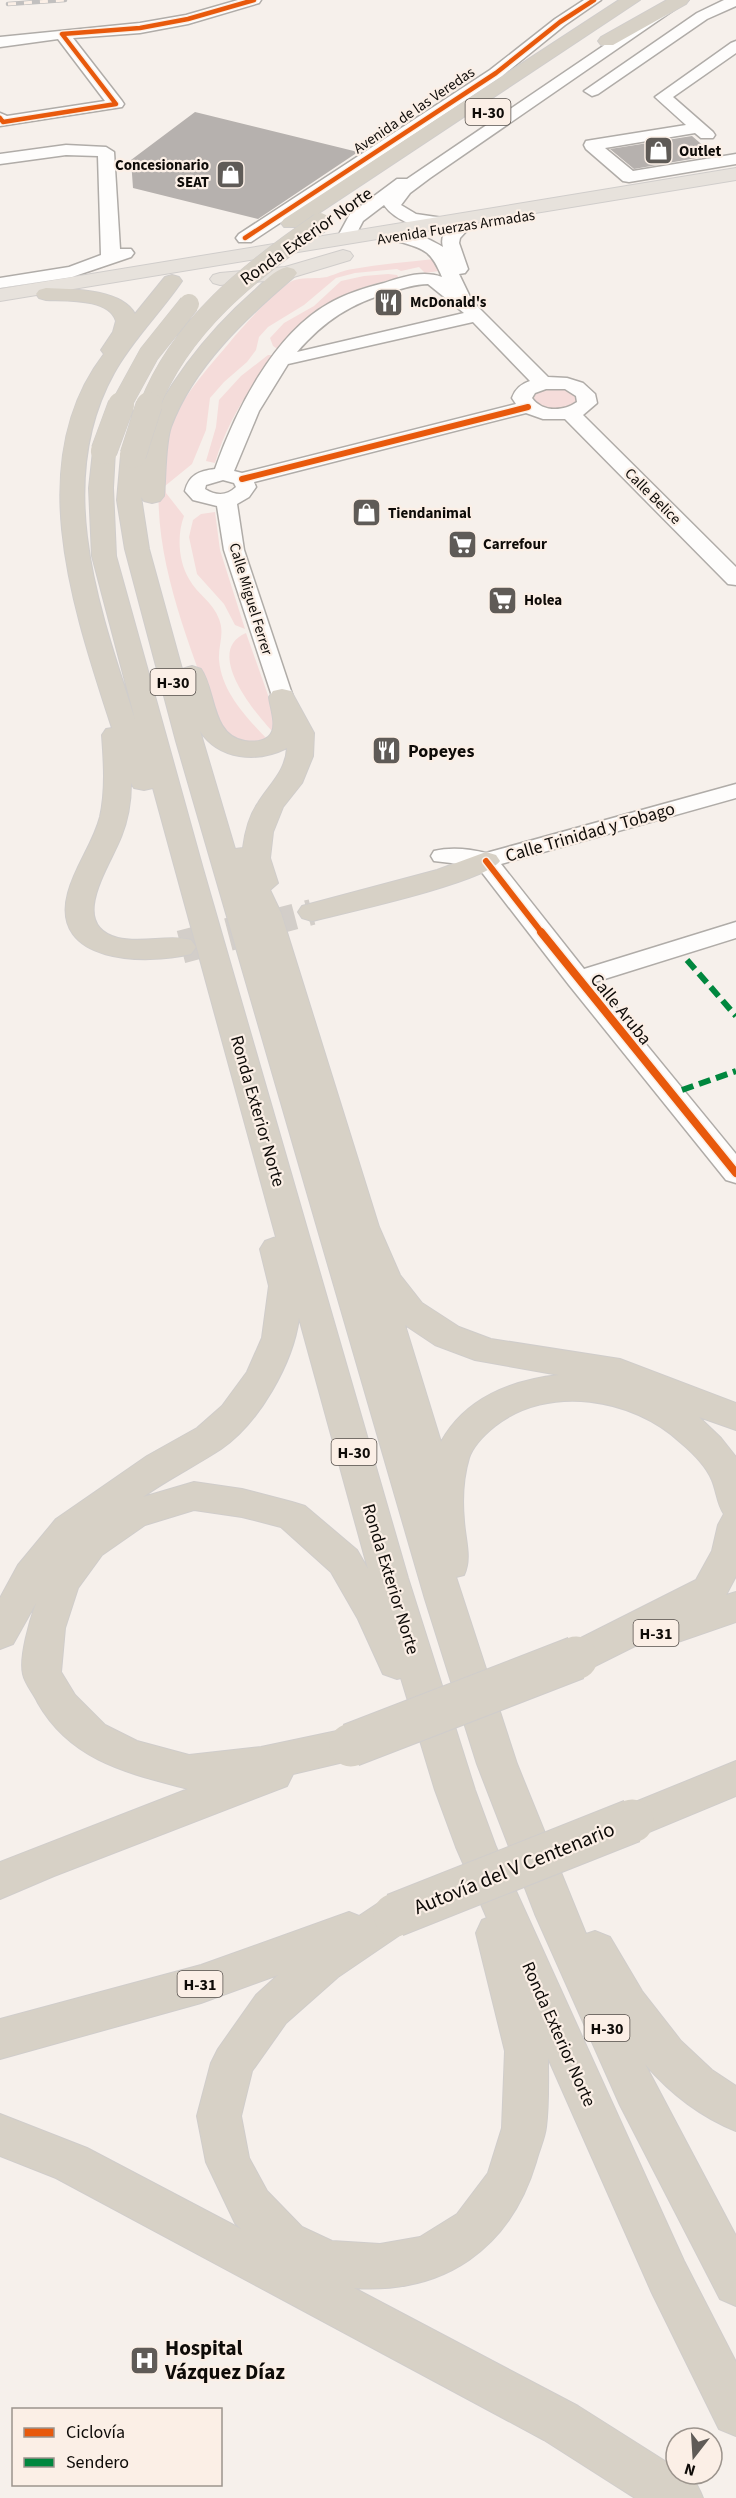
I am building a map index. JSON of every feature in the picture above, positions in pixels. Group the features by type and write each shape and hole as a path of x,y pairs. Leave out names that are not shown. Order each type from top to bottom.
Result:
{"highway":[{"name":"Ronda Exterior Norte","path":"655,0 550,71 335,238 246,277 211,311 182,347 159,382 145,417 119,453 101,488 104,556 216,965 386,1567 439,1736 476,1847 668,2277 736,2412"},
{"path":"550,71 680,0"},
{"name":"Ronda Exterior Norte","path":"626,3 291,223 220,275 184,309 154,346 131,383 119,453 137,549 189,741 444,1599 497,1764 556,1914 635,2091 736,2283"},
{"path":"496,72 599,14 626,3"},
{"path":"181,269 95,384 79,428 73,489 75,545 112,688 142,779 216,965"},
{"path":"137,549 149,450 180,389 197,365 242,316 287,273"},
{"path":"46,294 102,300 114,305 126,315 126,329 108,357 105,368"},
{"path":"159,429 151,508 154,541 196,687 211,729 225,743 241,748 260,749 277,743 286,730 282,698"},
{"path":"112,688 119,790 110,831 81,893 77,918 84,931 102,944 131,950 157,951 181,947"},
{"path":"267,914 270,903 256,858 259,832 270,805 288,783 300,756 300,733 282,698"},
{"path":"189,741 267,914 363,1227 386,1280 410,1312 447,1336 487,1351 620,1372 736,1417"},
{"path":"312,912 447,876 486,861"},
{"path":"0,1633 31,1576 69,1529 160,1466 210,1438 234,1414 262,1378 279,1338 286,1286 268,1213 258,1108"},
{"path":"363,1227 369,1264 434,1477 497,1764"},
{"path":"444,1530 445,1497 451,1461 458,1444 489,1410 526,1392 571,1386 615,1393 665,1411 700,1438 729,1475 736,1504"},
{"path":"351,1745 261,1764 189,1772 129,1756 91,1737 61,1707 42,1674 46,1628 61,1582 89,1545 133,1514 194,1496 242,1503 292,1516 344,1561 374,1613 405,1680 439,1736"},
{"path":"576,1658 709,1592 730,1552 736,1525"},
{"name":"H-31","path":"0,1881 40,1863 576,1658 736,1607"},
{"name":"H-31","path":"632,1821 736,1778"},
{"path":"632,1821 736,1800"},
{"name":"Autovía del V Centenario","path":"395,1915 632,1821"},
{"path":"520,1825 585,1928 616,1990 654,2045 698,2086 736,2110"},
{"path":"395,1915 323,1963 271,2009 233,2063 219,2116 228,2162 251,2207 286,2242 330,2264 380,2267 428,2259 473,2230 507,2184 524,2128 527,2051 476,1847"},
{"name":"H-31","path":"0,2039 201,1984 395,1915"},
{"path":"0,2135 71,2163 561,2422 679,2498"}],"main road":[{"name":"Avenida Fuerzas Armadas","path":"397,234 437,222 735,163"},
{"name":"Avenida Fuerzas Armadas","path":"397,234 462,226 736,181"},
{"path":"0,295 181,269 335,238 391,242 397,234"},
{"path":"181,269 245,238 335,238 397,234"},
{"path":"181,269 205,279 287,273 335,238"},
{"path":"0,295 46,294 124,278"}],"street":[{"path":"0,42 140,28 188,19 254,0"},
{"path":"437,222 404,216 396,211 392,205 396,196 424,174 680,0"},
{"path":"592,91 702,16 736,0"},
{"name":"Avenida de las Veredas","path":"245,238 496,72 585,1"},
{"path":"681,30 736,44"},
{"path":"0,118 3,122 116,104 62,34"},
{"path":"735,163 663,97 736,44"},
{"path":"698,128 592,145 629,177 735,163"},
{"path":"0,159 67,149 89,148 106,152 111,248 117,256 0,295"},
{"path":"335,238 365,210 408,180 424,174"},
{"path":"462,226 451,236 450,243 471,309"},
{"path":"397,234 426,244 441,254 455,287 471,309 543,383"},
{"path":"232,477 240,426 284,358 318,319 337,307 376,290 413,281 439,282 458,302 471,309"},
{"path":"284,358 292,359 471,309"},
{"path":"543,383 567,384 584,392 588,398 586,404 570,413 548,414 528,407 523,402 522,394 529,387 543,383"},
{"path":"232,477 245,483 245,490 237,497 210,500 195,490 195,486 201,479 232,477 528,407"},
{"name":"Calle Belice","path":"570,413 736,579"},
{"name":"Calle Miguel Ferrer","path":"226,500 234,550 282,698"},
{"name":"Calle Trinidad y Tobago","path":"443,856 472,857 486,861 736,791"},
{"name":"Calle Aruba","path":"486,861 578,979 736,1173"},
{"path":"578,979 736,930"}],"shaded area":[{"path":"434,259 439,271 425,273 419,267 401,271 397,269 355,273 336,278 304,305 268,327 259,337 256,350 247,362 210,398 206,430 192,464 165,486 166,493 184,516 180,531 180,548 185,572 192,584 213,608 221,624 219,660 225,683 237,704 269,741 247,744 220,730 180,617 169,576 161,536 159,496 162,457 174,419 192,388 215,360 261,308 288,283 299,279 327,277 363,267"},
{"path":"388,274 397,275 399,278 366,286 335,300 311,317 279,350 273,346 270,338 284,323 314,306 341,281"},
{"path":"268,355 276,355 240,406 226,433 215,463 206,461 216,427 219,400 241,376"},
{"path":"543,388 564,388 581,397 571,410 543,410 530,399 533,393"},
{"path":"215,512 220,550 245,629 235,625 224,604 197,574 189,537 193,520 201,514"},
{"path":"246,633 275,715 273,732 245,697 231,667 230,653 234,642"}],"building":[{"name":"Concesionario SEAT","path":"195,112 358,152 258,219 133,188 131,160"},
{"name":"Outlet","path":"692,136 714,155 634,169 610,149"}],"tunnel":[{"path":"232,933 312,912"},
{"path":"181,947 238,932"}],"railway":[{"path":"8,4 65,0"}],"marked path":[{"path":"687,960 736,1016"},
{"path":"682,1090 736,1071"}],"cycle path":[{"path":"0,118 3,122 116,104 62,34 140,28 188,19 254,0"},
{"path":"245,238 496,73 560,22 594,0"},
{"path":"242,479 528,407"},
{"path":"486,861 578,979 736,1173"}],"place":[{"name":"Outlet","path":"658,151"},
{"name":"Concesionario SEAT","path":"230,174"},
{"name":"McDonald's","path":"389,302"},
{"name":"Tiendanimal","path":"367,513"},
{"name":"Carrefour","path":"462,544"},
{"name":"Holea","path":"503,600"},
{"name":"Popeyes","path":"387,751"},
{"name":"Hospital Vázquez Díaz","path":"144,2360"}]}
